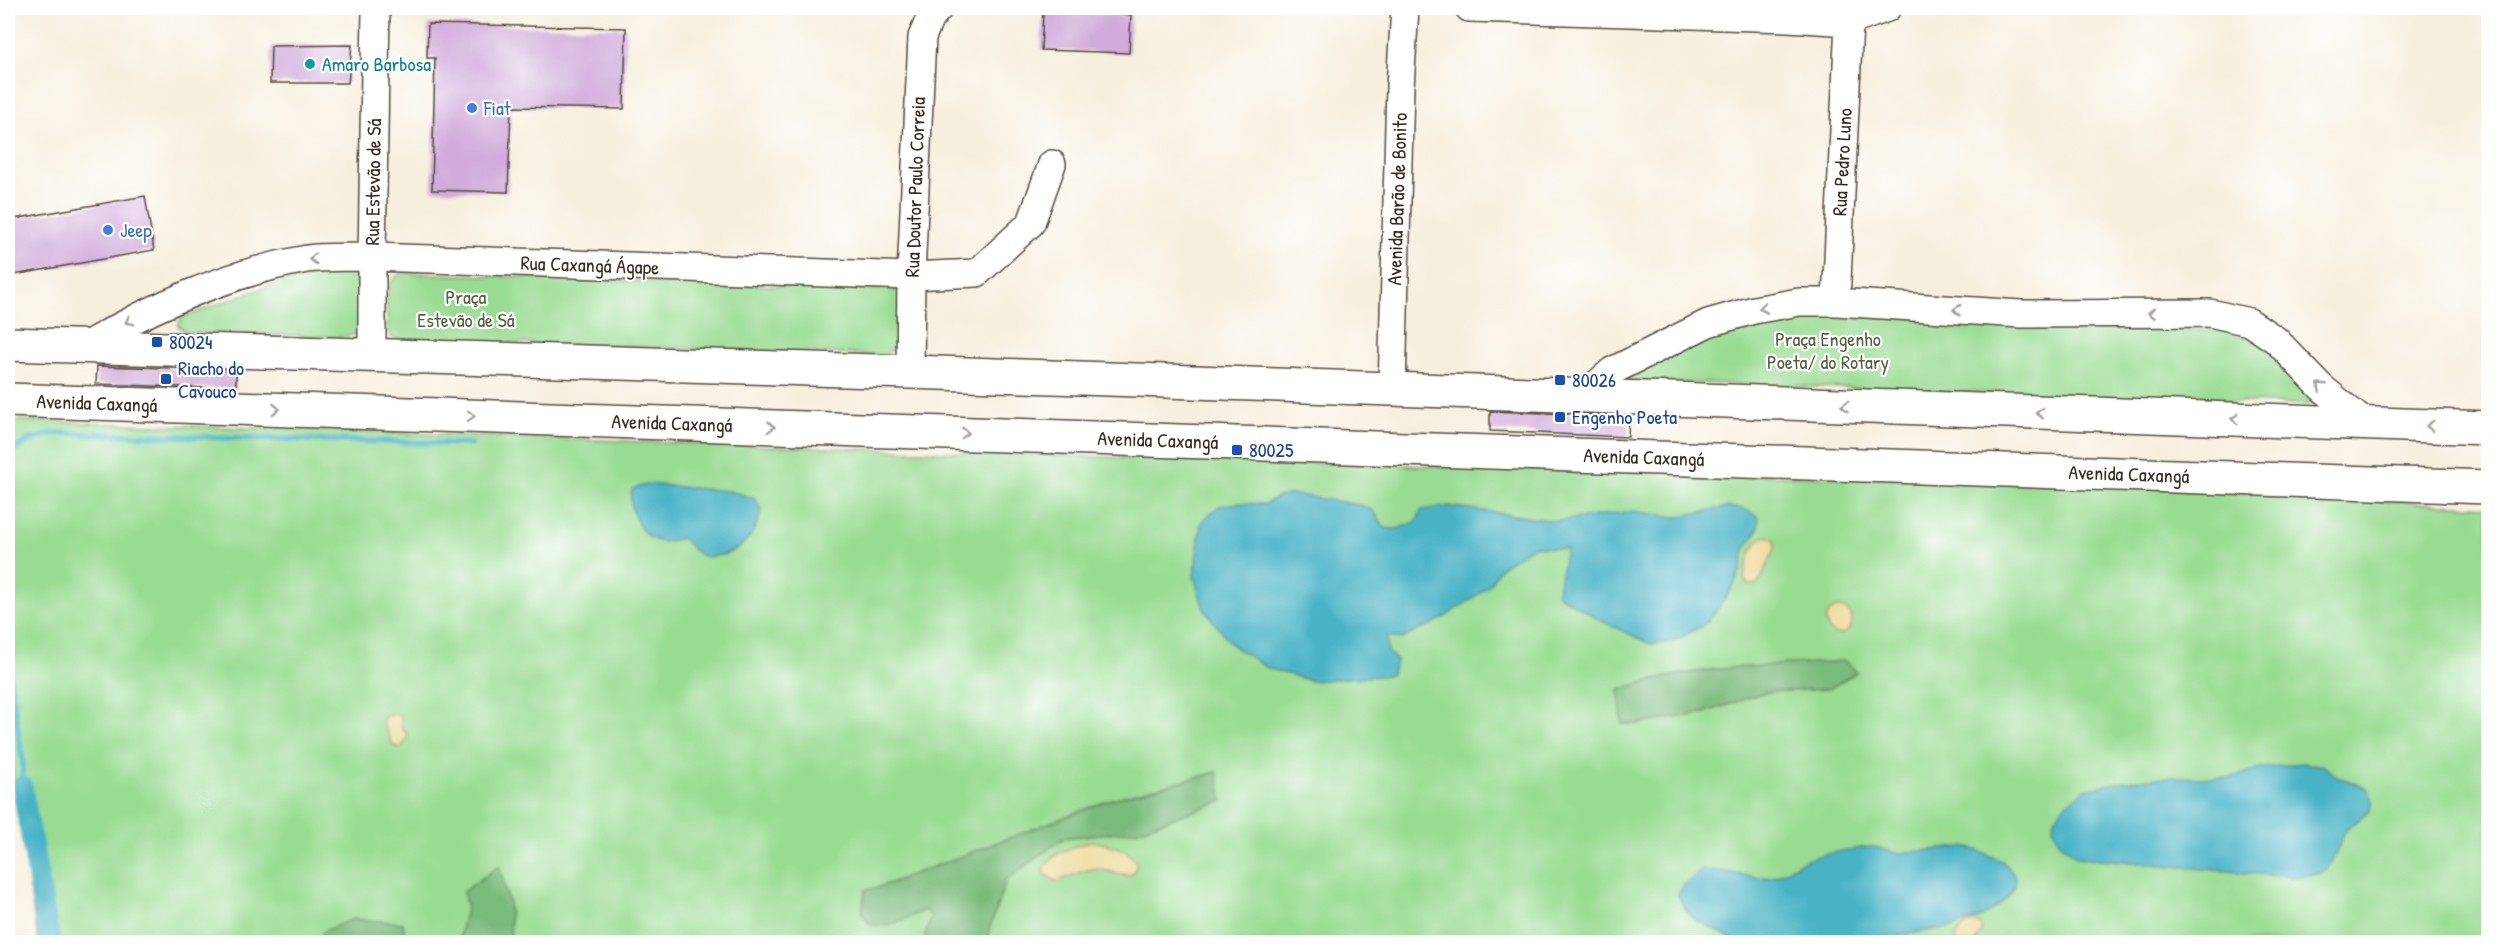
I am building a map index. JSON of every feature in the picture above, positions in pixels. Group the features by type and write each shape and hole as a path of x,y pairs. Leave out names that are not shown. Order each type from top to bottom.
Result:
{"main road":[{"path":"8,344 910,372 2488,428"},
{"name":"Avenida Caxangá","path":"8,400 2488,487"}],"street":[{"name":"Rua Estevão de Sá","path":"372,356 376,8"},
{"name":"Rua Doutor Paulo Correia","path":"910,372 911,276 922,37 930,18 939,8"},
{"name":"Avenida Barão de Bonito","path":"1392,390 1400,87 1405,8"},
{"path":"1469,8 1849,22 1887,8"},
{"name":"Rua Pedro Luno","path":"1836,302 1849,22"},
{"name":"Rua Caxangá Ágape","path":"85,346 132,319 195,290 255,271 309,259 372,257 911,276 977,273 1031,223 1052,164"},
{"path":"1582,397 1612,371 1708,323 1754,310 1788,304 1836,302 2021,314 2210,313 2248,322 2277,340 2321,387 2366,424"}],"green space":[{"name":"Praça Estevão de Sá","path":"351,270 360,273 360,333 344,337 186,332 178,326 181,318 264,287 307,276"},
{"name":"Praça Estevão de Sá","path":"403,273 902,290 900,344 884,355 397,339 391,337 388,331 387,298 392,282 396,276"},
{"name":"Praça Engenho Poeta/ do Rotary","path":"1803,313 2238,332 2258,338 2324,405 1623,380 1640,368 1729,329"},
{"path":"8,420 1127,458 2099,484 2488,507 2488,942 38,942 8,743"},
{"path":"1845,661 1857,672 1829,689 1765,692 1704,713 1638,724 1622,724 1619,690 1645,682 1701,671"},
{"path":"1217,772 1223,801 1138,830 1064,838 1006,880 989,930 989,942 928,942 925,935 931,916 925,910 886,925 870,924 862,913 865,890 877,888 1112,799"},
{"path":"499,866 509,903 511,942 458,942 467,906 463,892"},
{"path":"353,919 403,923 405,942 317,942 324,931"}],"sand":[{"path":"1767,536 1774,539 1776,546 1760,581 1756,585 1748,585 1744,578 1750,553 1756,543"},
{"path":"1839,608 1848,612 1852,621 1848,630 1839,634 1830,630 1826,621 1830,612"},
{"path":"388,714 401,717 402,729 408,735 405,743 399,748 393,745 383,724 384,717"},
{"path":"1090,841 1124,850 1137,865 1133,874 1125,875 1091,869 1056,881 1045,875 1044,866 1058,853"},
{"path":"1974,922 1980,924 1982,930 1975,942 1955,942 1956,936 1966,925"}],"water":[{"path":"649,484 729,491 754,498 762,509 756,526 741,546 726,554 706,557 697,553 682,538 661,542 651,538 640,527 631,504 632,489"},
{"path":"1292,494 1361,505 1375,512 1385,528 1396,529 1415,523 1422,510 1448,506 1557,521 1634,511 1676,517 1728,507 1744,509 1759,517 1758,529 1745,550 1740,573 1728,595 1707,623 1668,643 1650,644 1600,620 1557,594 1566,549 1533,546 1501,567 1489,585 1480,593 1442,619 1402,639 1387,636 1388,652 1397,661 1390,675 1311,681 1267,668 1233,646 1204,609 1194,577 1201,522 1219,506 1239,503 1266,504 1277,497"},
{"path":"2301,763 2321,765 2335,775 2368,789 2372,800 2370,811 2345,832 2330,865 2320,873 2291,877 2077,857 2058,840 2053,827 2063,807 2086,789 2125,781 2168,777 2229,778 2263,768"},
{"path":"1874,847 1898,853 1963,847 1977,850 2002,861 2015,877 2015,886 2009,896 1982,917 1953,927 1852,942 1739,942 1693,919 1678,895 1684,885 1702,870 1766,878 1817,856"}],"building":[{"path":"1043,12 1131,15 1129,53 1041,50"},
{"name":"Fiat","path":"428,24 626,28 624,109 511,107 508,192 432,190 435,58 427,58"},
{"name":"Amaro Barbosa","path":"352,45 348,83 270,83 271,46"},
{"path":"145,196 154,250 8,276 8,220"},
{"name":"Riacho do Cavouco","path":"97,366 236,370 236,389 96,384"},
{"name":"Engenho Poeta","path":"1490,411 1629,416 1628,437 1490,431"}],"waterway":[{"path":"8,454 29,440 53,433 470,444"},
{"path":"8,665 23,763 22,786"},
{"path":"22,786 50,942"}],"place":[{"name":"Amaro Barbosa","path":"310,64"},
{"name":"Fiat","path":"472,108"},
{"name":"Jeep","path":"108,230"},
{"name":"80024","path":"157,342"},
{"name":"Riacho do Cavouco","path":"166,379"},
{"name":"80026","path":"1560,380"},
{"name":"Engenho Poeta","path":"1560,417"},
{"name":"80025","path":"1237,450"}]}
